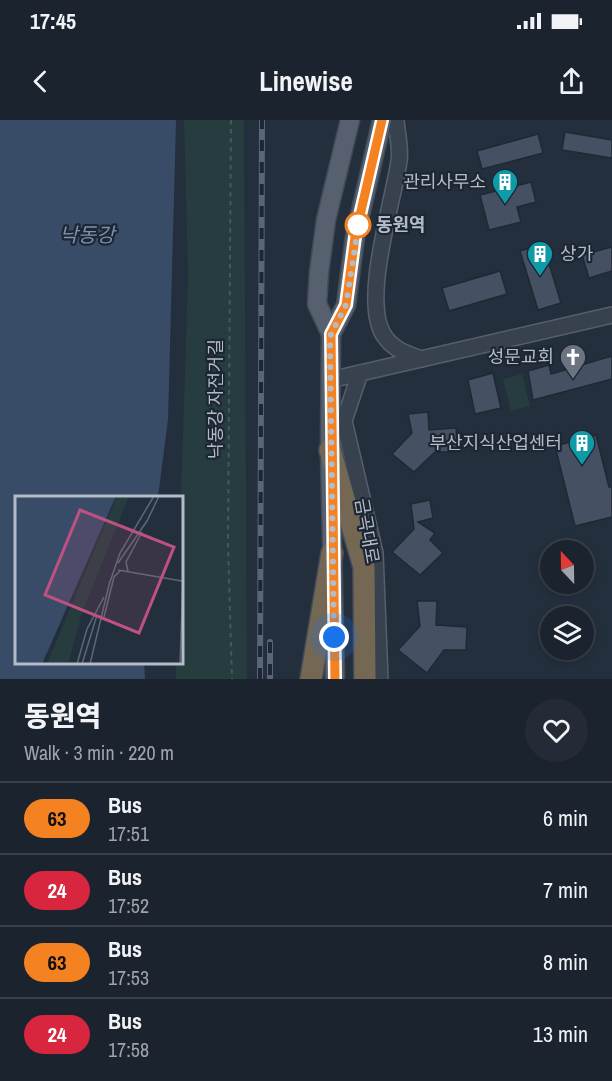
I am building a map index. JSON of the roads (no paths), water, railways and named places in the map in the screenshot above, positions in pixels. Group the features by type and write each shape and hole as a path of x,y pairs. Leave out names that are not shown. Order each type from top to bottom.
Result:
{"highway":[{"path":"330,450 364,567 365,679"},
{"path":"311,679 332,553"}],"main road":[{"name":"금곡대로","path":"335,679 330,450 331,334 317,304 326,220 350,120"},
{"name":"금곡대로","path":"331,334 346,305 355,237 382,120"}],"street":[{"path":"396,120 400,158 378,266 376,311 379,325 391,344 398,351 421,359"},
{"path":"330,387 360,373 612,315"},
{"path":"344,421 360,373"},
{"name":"금곡대로","path":"330,387 344,421 375,553 380,679"}],"water":[{"name":"낙동강","path":"0,120 176,120 168,419 158,496 15,496 15,664 144,664 145,679 0,679"}],"railway":[{"path":"260,679 262,120"},
{"path":"270,642 270,679"}],"place":[{"name":"관리사무소","path":"505,205"},
{"name":"동원역","path":"358,225"},
{"name":"상가","path":"540,277"},
{"name":"성문교회","path":"573,380"},
{"name":"부산지식산업센터","path":"582,466"}]}
